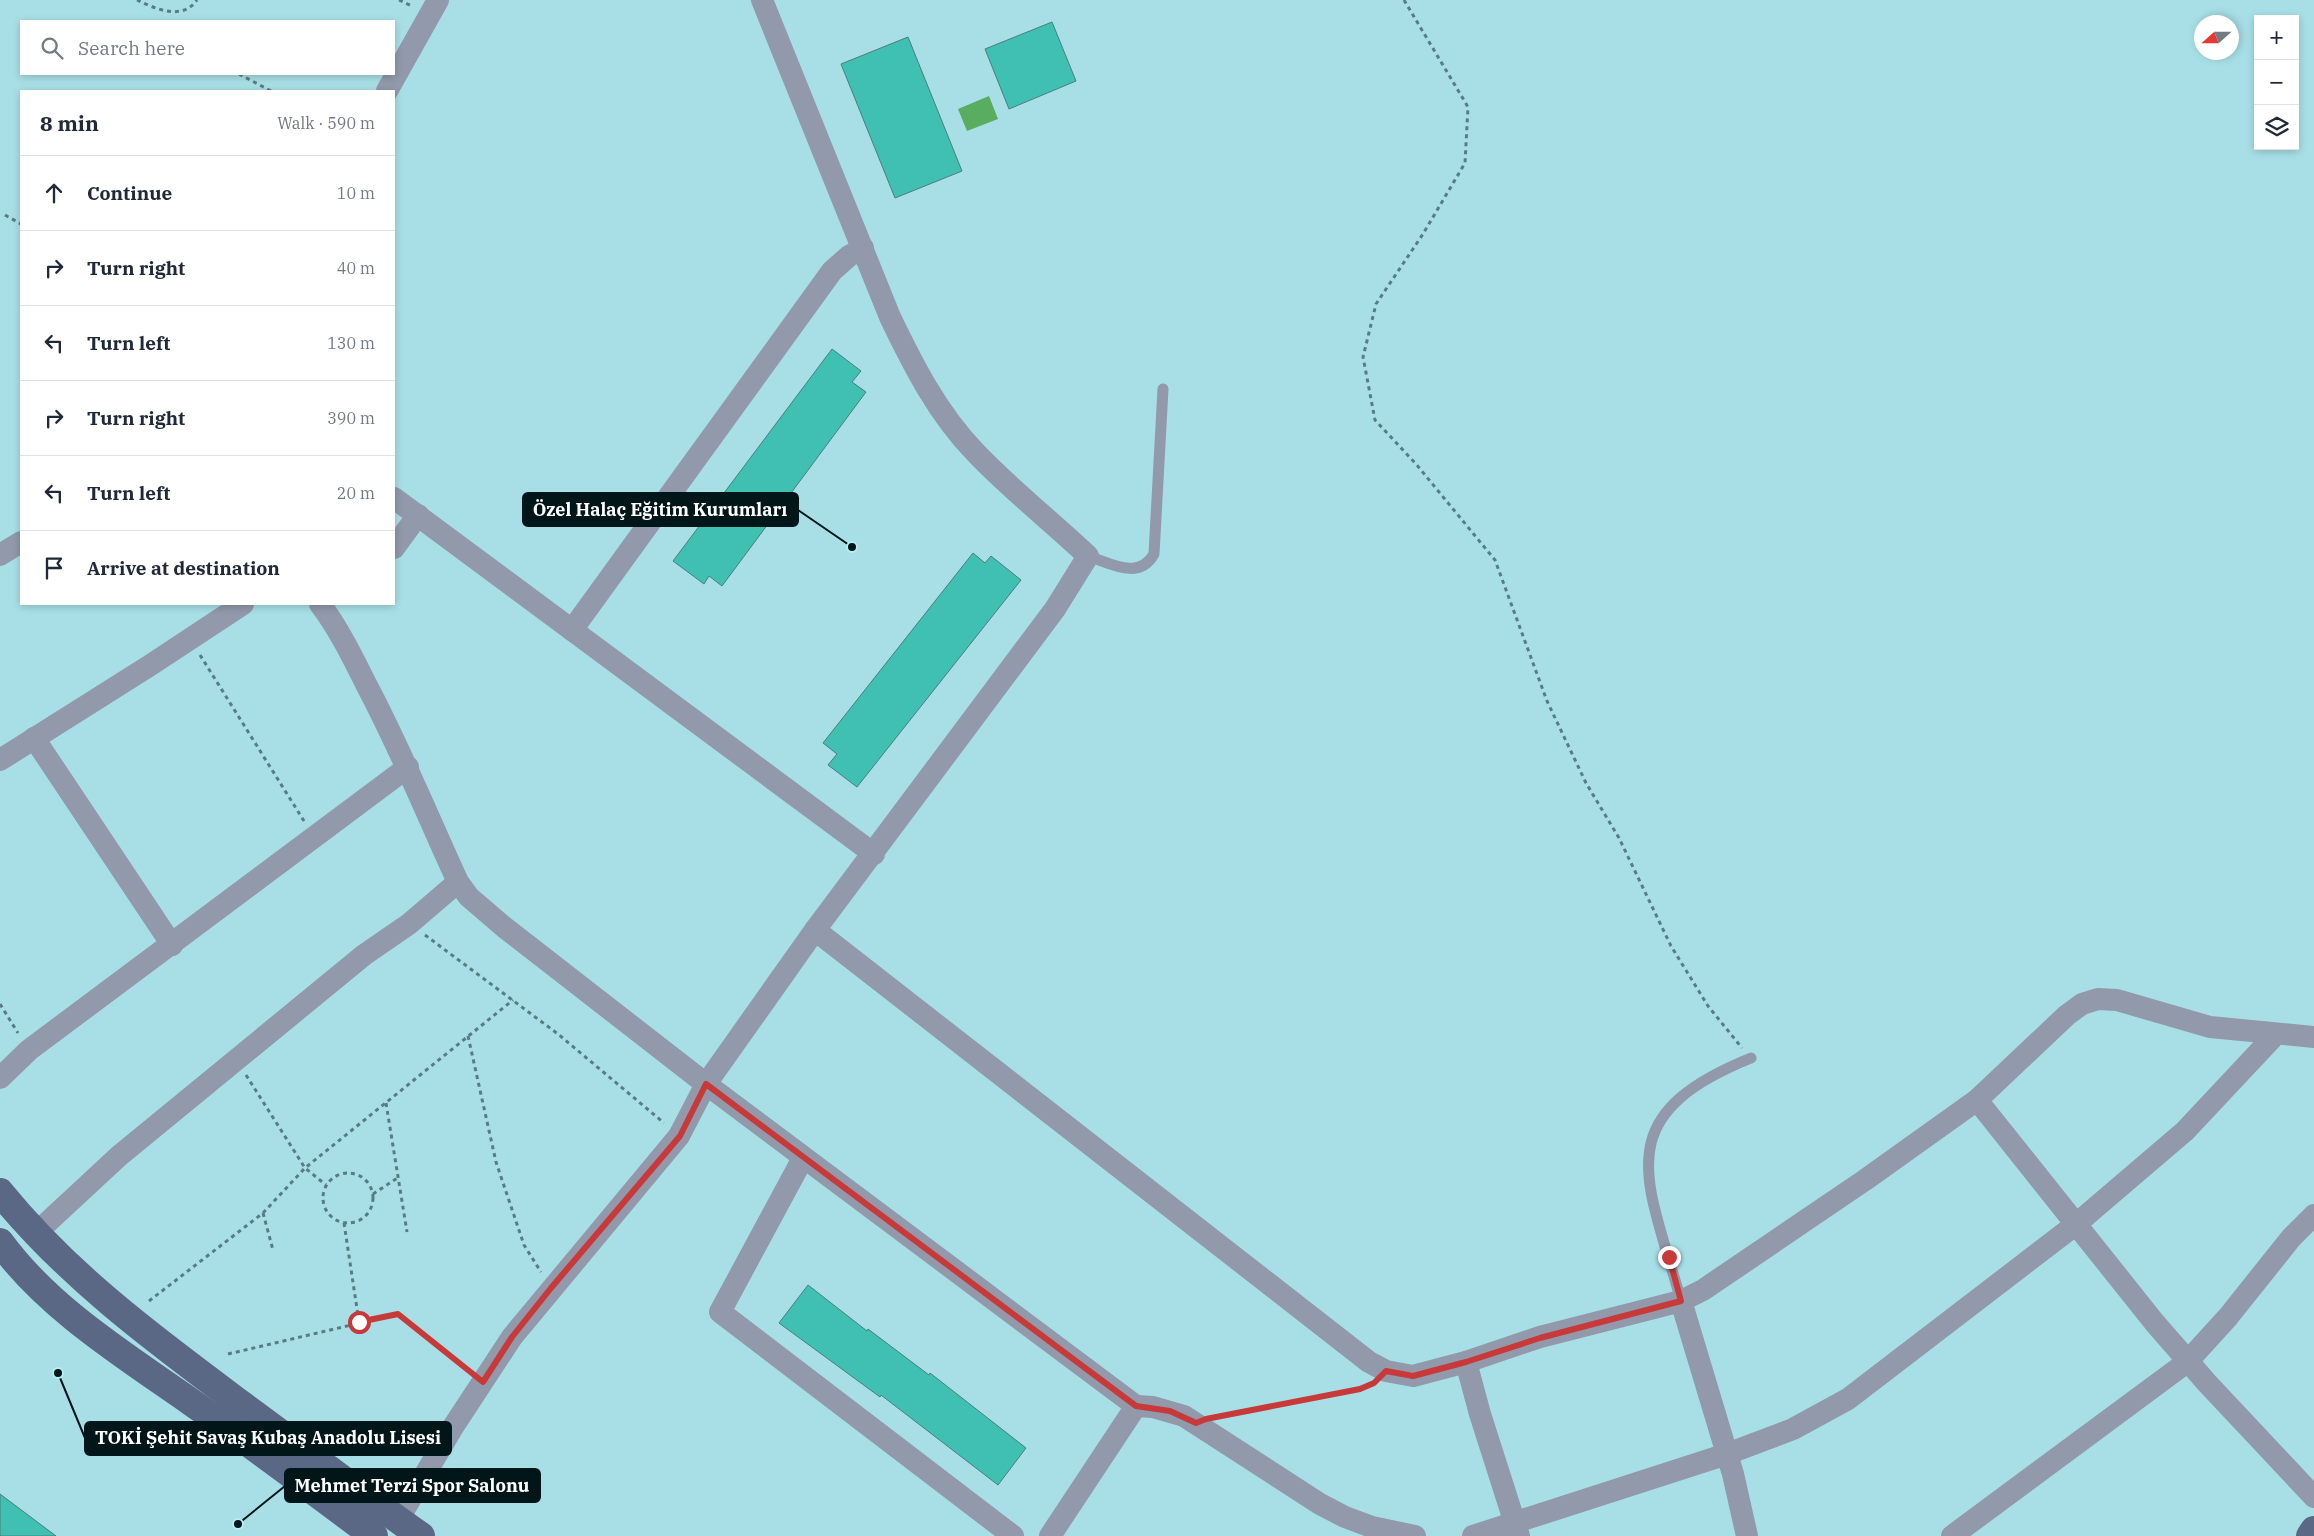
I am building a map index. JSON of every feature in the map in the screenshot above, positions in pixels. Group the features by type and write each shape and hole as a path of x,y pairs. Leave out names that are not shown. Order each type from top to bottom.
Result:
{"main road":[{"path":"0,1192 36,1233 104,1299 172,1353 421,1536"},
{"path":"3,1253 77,1321 244,1439 374,1536"},
{"path":"2310,1536 2314,1530"}],"street":[{"path":"388,90 438,0"},
{"path":"398,1520 512,1337 551,1288 680,1136 706,1084 816,930 1054,609 1088,556 975,452 939,407 914,367 890,317 762,0"},
{"path":"572,630 832,271 849,256 863,248"},
{"path":"395,499 874,854"},
{"path":"395,547 418,515"},
{"path":"0,555 20,543"},
{"path":"0,760 242,605"},
{"path":"329,607 408,767 458,882 470,896 504,927 803,1158 1136,1406 1170,1411 1196,1423 1320,1504 1372,1527 1415,1536"},
{"path":"34,738 172,945"},
{"path":"0,1078 29,1050 408,767"},
{"path":"36,1233 119,1156 364,955 409,924 458,882"},
{"path":"816,930 1369,1362 1386,1371 1413,1376 1466,1362 1540,1338 1681,1301 1703,1290 1865,1180 1977,1100 2067,1015 2082,1004 2098,999 2124,1002 2210,1027 2314,1037"},
{"path":"1473,1536 1517,1530 1727,1454 1793,1429 1848,1400 2076,1225 2185,1131 2276,1034"},
{"path":"1977,1100 2187,1362 2314,1497"},
{"path":"803,1158 720,1312 1013,1536"},
{"path":"1952,1536 2187,1362 2228,1317 2291,1238 2314,1215"},
{"path":"1681,1301 1717,1428 1727,1454 1747,1536"},
{"path":"1466,1362 1480,1414 1517,1530"},
{"path":"1050,1536 1136,1406"}],"lane":[{"path":"1088,556 1128,569 1144,566 1154,554 1163,389"},
{"path":"1681,1301 1652,1205 1648,1178 1649,1150 1656,1126 1682,1095 1726,1068 1751,1058"}],"path":[{"path":"136,0 173,12 187,10 197,0"},
{"path":"1404,0 1468,107 1465,163 1423,234 1376,304 1363,357 1375,420 1416,464 1495,560 1547,701 1586,783 1619,838 1671,946 1708,1006 1751,1058"},
{"path":"241,75 269,90"},
{"path":"5,215 20,223"},
{"path":"189,640 314,836"},
{"path":"409,924 558,1034 680,1136"},
{"path":"149,1300 263,1214 305,1168 513,1000"},
{"path":"0,1004 29,1050"},
{"path":"468,1036 496,1162 524,1246 551,1288"},
{"path":"236,1060 305,1168 326,1185"},
{"path":"386,1103 407,1232"},
{"path":"348,1173 364,1179 373,1194 371,1210 360,1221 344,1223 336,1221 325,1209 323,1201 326,1185 340,1174 348,1173"},
{"path":"373,1194 399,1177"},
{"path":"263,1214 273,1250"},
{"path":"344,1223 359,1322"},
{"path":"228,1354 398,1314 483,1382"},
{"path":"1196,1423 1206,1419 1360,1389 1374,1383 1386,1371"}],"shaded area":[{"path":"989,96 998,119 967,131 958,109"}],"building":[{"path":"1052,22 1076,81 1009,109 985,49"},
{"path":"908,37 962,171 895,198 841,64"},
{"path":"832,349 861,371 852,382 866,392 722,586 709,576 704,584 673,561"},
{"path":"973,553 985,563 991,556 1021,580 857,787 828,765 837,754 823,743"},
{"path":"808,1285 867,1331 868,1329 929,1375 930,1373 1026,1448 998,1485 881,1395 880,1397 779,1323"},
{"path":"0,1494 56,1536 0,1536"}],"place":[{"name":"Özel Halaç Eğitim Kurumları","path":"852,547"},
{"name":"TOKİ Şehit Savaş Kubaş Anadolu Lisesi","path":"58,1373"},
{"name":"Mehmet Terzi Spor Salonu","path":"238,1524"}],"route":[{"path":"359,1322 398,1314 483,1382 512,1337 551,1288 680,1136 706,1084 1136,1406 1170,1411 1196,1423 1206,1419 1360,1389 1374,1383 1386,1371 1399,1375 1413,1376 1614,1317 1681,1301 1669,1257"}]}
